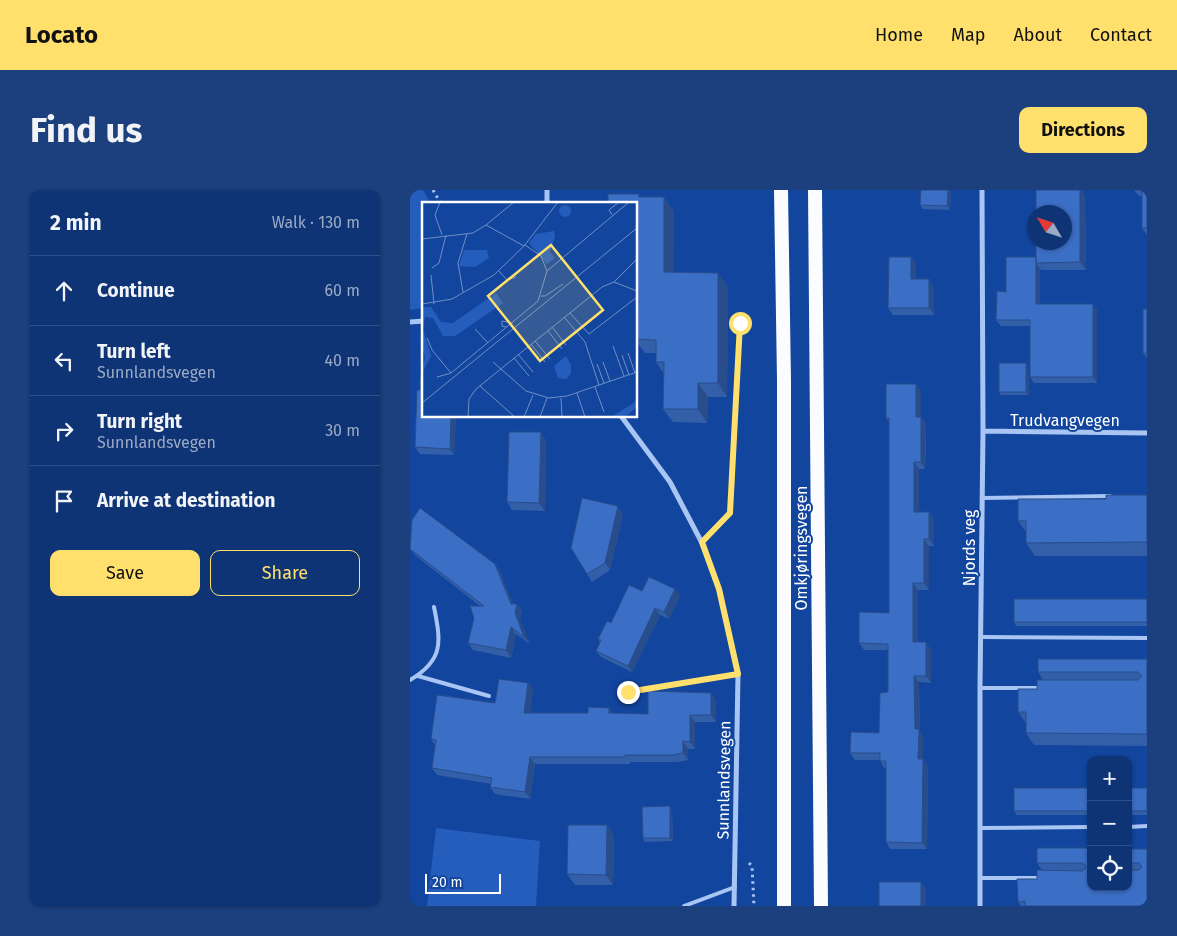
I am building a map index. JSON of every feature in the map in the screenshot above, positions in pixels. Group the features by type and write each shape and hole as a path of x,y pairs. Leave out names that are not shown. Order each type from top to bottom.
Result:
{"highway":[{"name":"Omkjøringsvegen","path":"781,190 784,380 784,906"},
{"name":"Omkjøringsvegen","path":"815,190 821,906"}],"street":[{"name":"Njords veg","path":"980,906 983,432 982,190"},
{"name":"Sunnlandsvegen","path":"622,418 670,482 702,542 719,589 738,674 734,906"},
{"name":"Trudvangvegen","path":"983,432 1147,433"}],"lane":[{"path":"702,542 730,513 740,323"},
{"path":"982,498 1118,495"},
{"path":"410,680 418,676 428,666 439,650 439,634 434,608"},
{"path":"981,637 1147,638"},
{"path":"628,692 738,674"},
{"path":"418,676 489,696"},
{"path":"980,688 1049,688"},
{"path":"1132,827 1147,826"},
{"path":"981,828 1087,827"},
{"path":"980,878 1045,878"},
{"path":"684,906 735,887"}],"path":[{"path":"433,190 440,202"}],"shaded area":[{"path":"410,190 423,190 430,202 422,202 422,308 410,310"},
{"path":"436,828 540,841 536,906 427,906"}],"building":[{"path":"921,190 948,190 947,206 920,205"},
{"path":"1036,190 1080,190 1080,262 1036,263 1036,250 1072,250 1072,205 1036,205"},
{"path":"1142,190 1147,190 1147,228 1142,228"},
{"path":"608,194 639,194 639,197 664,197 664,272 718,273 718,383 698,383 698,409 663,409 664,362 656,362 656,340 638,339 638,202 608,202"},
{"path":"889,257 911,257 911,279 929,279 929,308 888,308"},
{"path":"1006,257 1036,257 1036,304 1093,304 1093,377 1030,377 1030,320 996,320 997,291 1006,292"},
{"path":"1143,309 1147,309 1147,353 1143,353"},
{"path":"999,363 1026,363 1026,392 999,392"},
{"path":"420,378 422,378 422,418 451,418 450,449 415,447 417,390 420,390"},
{"path":"886,384 916,384 916,417 921,417 921,462 914,462 914,512 929,512 929,539 924,539 924,583 913,583 913,642 926,642 926,676 914,676 915,729 919,729 918,759 923,759 922,843 886,842 886,761 880,761 880,753 850,753 851,732 879,733 880,693 888,692 888,644 859,643 859,612 889,613 889,418 886,418"},
{"path":"509,432 541,432 539,503 507,502"},
{"path":"1106,495 1147,495 1147,542 1026,543 1026,521 1018,521 1018,499 1106,499"},
{"path":"582,498 618,506 605,563 587,574 571,548"},
{"path":"420,508 495,564 511,604 517,604 515,613 524,637 511,627 506,650 468,643 474,618 470,606 484,606 410,549 412,520"},
{"path":"649,577 675,589 664,612 655,608 628,666 596,651 601,640 598,639 607,621 611,623 629,585 642,591"},
{"path":"1014,599 1147,599 1147,622 1014,622"},
{"path":"1038,659 1147,659 1147,734 1026,733 1026,712 1018,712 1018,689 1037,689 1037,680 1138,680 1142,676 1138,672 1038,672"},
{"path":"499,679 528,683 524,713 588,713 588,707 609,708 609,713 648,714 648,691 711,693 711,715 690,715 690,742 683,741 683,753 673,755 625,755 625,757 530,757 525,792 490,787 492,778 432,768 436,740 431,739 437,695 495,703"},
{"path":"1014,788 1087,788 1087,811 1014,811"},
{"path":"1132,788 1147,788 1147,811 1132,811"},
{"path":"670,806 670,838 643,838 642,807"},
{"path":"568,825 607,825 606,875 567,874"},
{"path":"1037,848 1087,848 1087,891 1132,891 1132,870 1139,870 1142,867 1139,863 1132,863 1132,849 1147,849 1147,906 1025,906 1025,901 1018,902 1017,879 1037,879 1037,870 1082,871 1086,868 1082,863 1037,863"},
{"path":"879,882 921,882 921,906 879,906"}],"route":[{"path":"628,692 738,674 719,589 702,542 730,513 740,323"}]}
